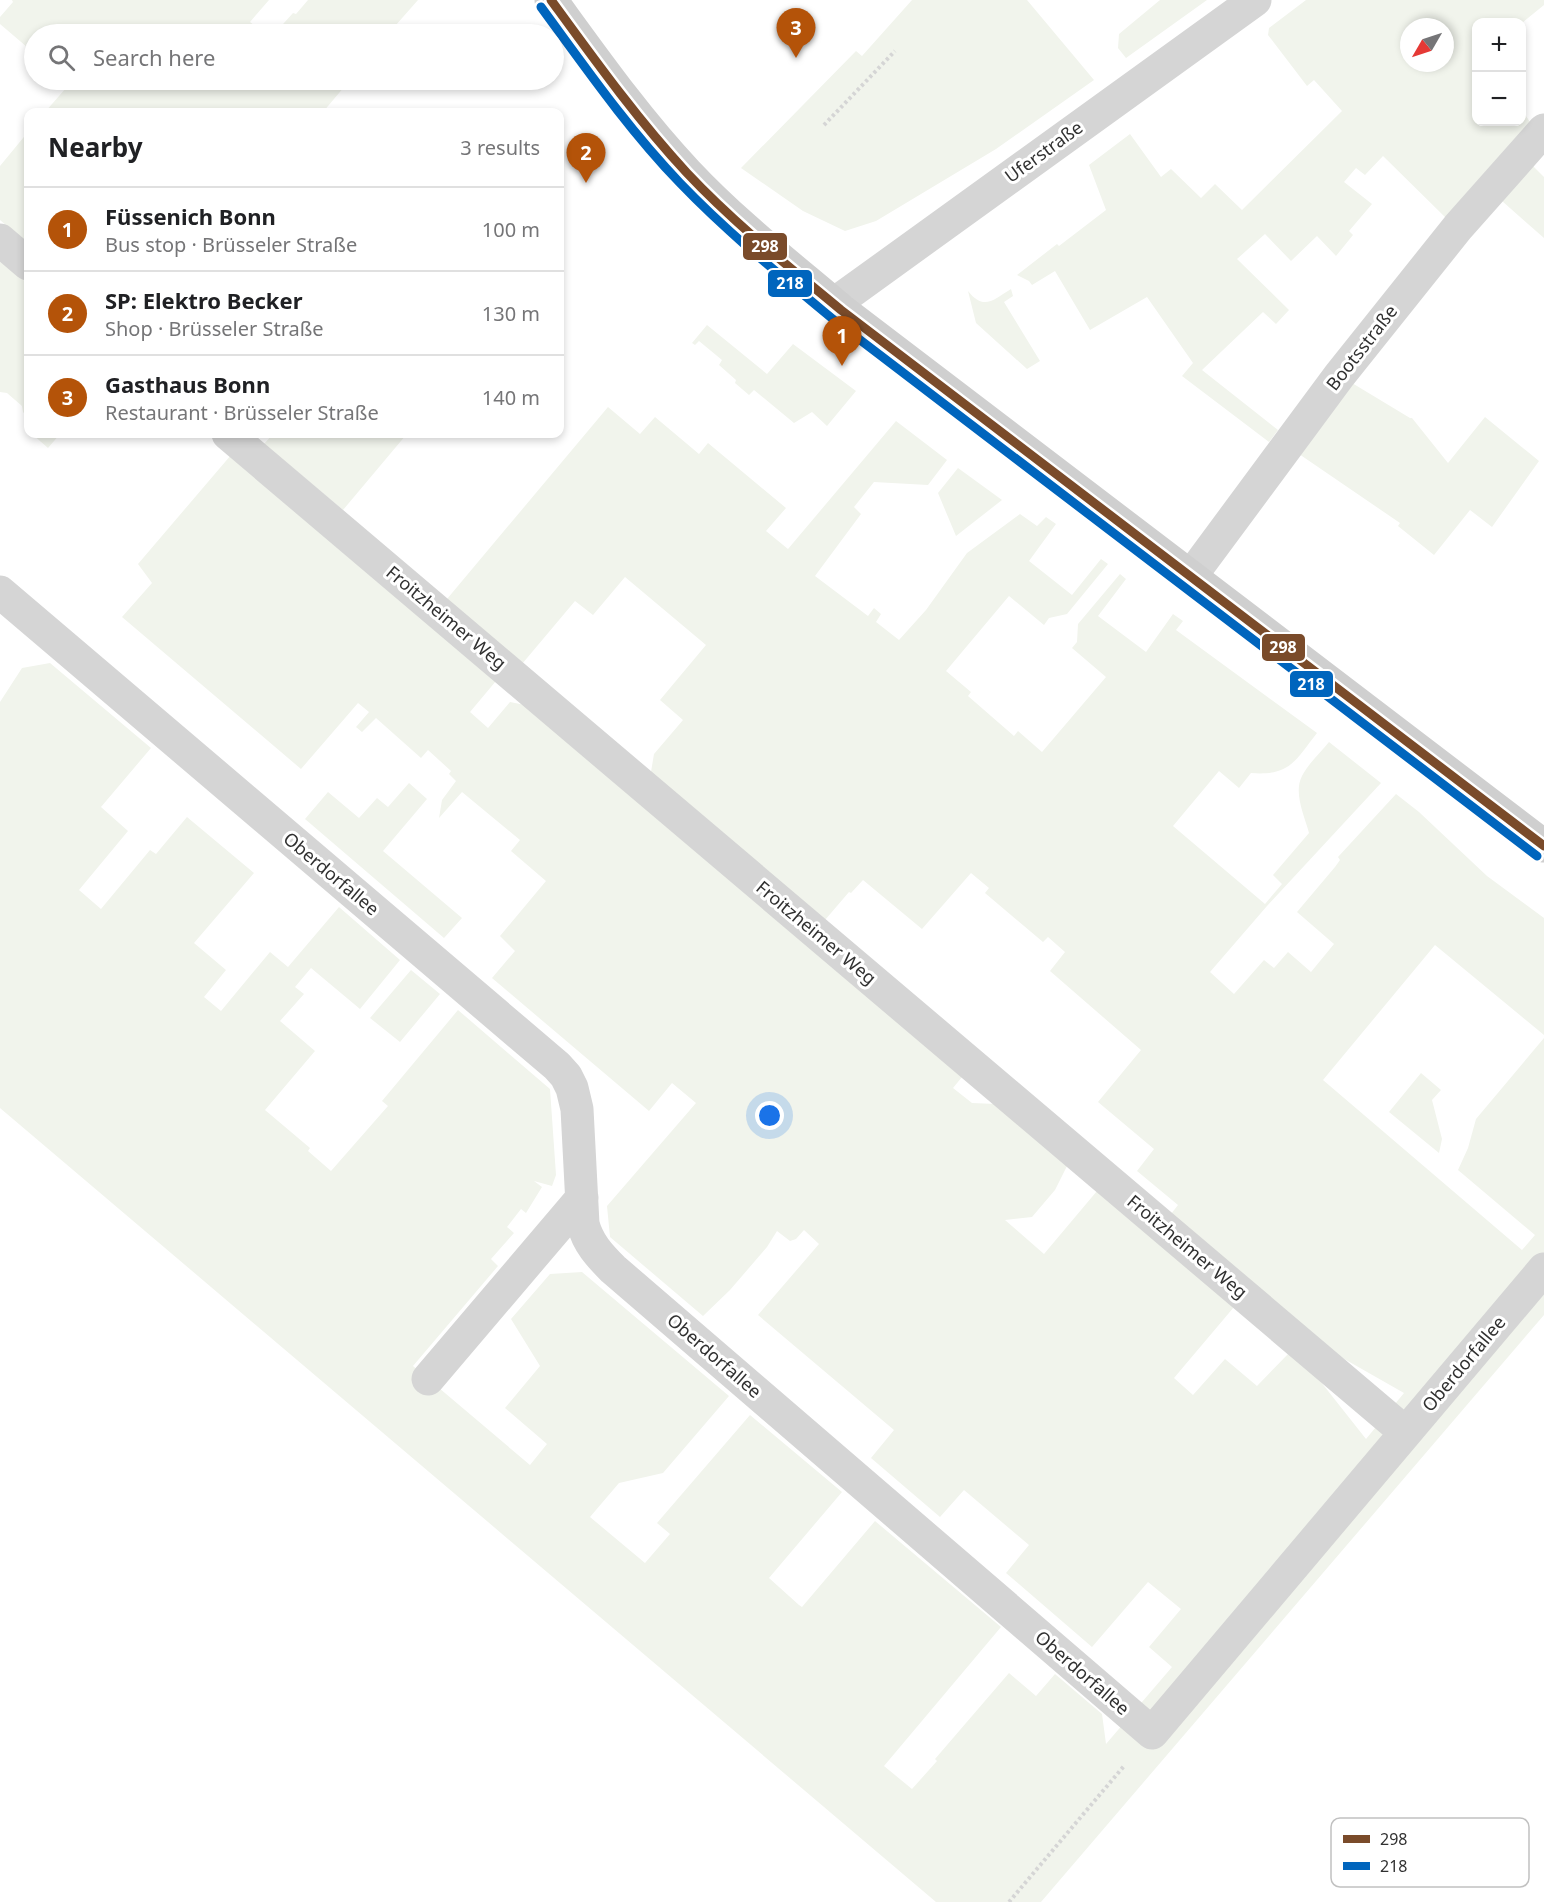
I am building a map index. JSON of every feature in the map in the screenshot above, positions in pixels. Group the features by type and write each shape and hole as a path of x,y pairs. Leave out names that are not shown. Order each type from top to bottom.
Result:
{"street":[{"path":"551,0 631,106 686,172 757,241 834,304 1544,846"},
{"name":"Uferstraße","path":"834,304 1255,0"},
{"name":"Bootsstraße","path":"1191,576 1339,376 1458,227 1544,130"},
{"path":"0,240 24,261"},
{"name":"Froitzheimer Weg","path":"233,438 1405,1432"},
{"name":"Oberdorfallee","path":"0,592 557,1066 566,1076 572,1088 578,1109 586,1235 597,1252 613,1269 1152,1734 1544,1269"},
{"path":"428,1379 582,1198"}],"path":[{"path":"824,125 895,51"},
{"path":"1009,1902 1152,1734"}],"shaded area":[{"path":"12,0 269,0 250,22 252,24 24,24 24,44 0,24 0,17 13,2"},
{"path":"308,0 418,0 397,24 283,24 293,13 296,14"},
{"path":"912,0 1027,0 1094,80 996,149 876,221 845,231 803,211 741,168 856,51 862,56"},
{"path":"1160,0 1207,0 1126,58 1118,48 1119,34"},
{"path":"1306,0 1544,0 1544,5 1526,20 1472,18 1472,126 1526,126 1526,116 1530,122 1447,219 1383,156 1365,175 1356,168 1344,182 1372,204 1349,231 1353,235 1336,256 1317,236 1291,261 1265,234 1237,259 1289,310 1276,324 1263,312 1202,370 1278,430 1269,442 1182,376 1193,363 1147,297 1090,330 1055,271 1032,285 1017,275 1106,210 1089,165 1130,134 1161,177 1171,169 1201,198 1215,184 1242,210 1342,111 1314,80 1307,86 1268,35 1269,28"},
{"path":"64,90 342,90 326,108 48,108"},
{"path":"24,137 24,241 0,220 0,166"},
{"path":"1533,166 1544,177 1544,238 1502,201"},
{"path":"0,260 24,281 24,413 22,406 7,393 0,392"},
{"path":"1011,289 1013,296 1004,302 1040,361 1027,369 976,323 968,291 979,301 989,302"},
{"path":"707,325 767,374 793,344 856,391 827,426 812,412 794,423 754,390 749,395 735,383 736,380 719,365 722,360 699,341 695,345 692,343"},
{"path":"1352,383 1412,418 1448,463 1485,417 1539,461 1492,527 1470,510 1434,555 1398,526 1400,523 1299,454"},
{"path":"608,407 640,434 655,417 699,454 708,443 786,508 766,531 788,549 896,421 947,460 928,485 874,482 854,507 861,514 815,576 868,616 874,608 881,614 876,622 899,640 926,610 967,553 1020,514 1037,526 1046,517 1056,524 1029,561 1072,595 1101,559 1108,564 1067,614 1049,618 1044,625 1009,596 946,671 971,692 968,696 1014,736 1018,731 1042,752 1106,677 1072,648 1077,642 1078,624 1120,574 1126,579 1098,616 1146,652 1173,614 1183,621 1176,630 1317,733 1290,765 1275,772 1251,773 1239,788 1219,771 1173,826 1265,904 1282,884 1273,875 1309,833 1299,797 1300,783 1307,767 1329,742 1381,783 1267,906 1210,972 1234,994 1264,960 1274,968 1288,952 1311,972 1334,944 1297,912 1335,867 1340,860 1338,857 1396,794 1419,812 1487,876 1544,918 1544,1035 1435,945 1323,1080 1522,1250 1535,1235 1458,1170 1468,1148 1476,1119 1544,1038 1544,1315 1041,1902 936,1902 0,1108 0,702 22,668 50,663 151,748 101,807 128,831 79,890 101,909 150,850 156,854 187,817 254,873 194,943 226,970 204,997 221,1011 270,952 288,967 339,907 400,960 360,1009 311,968 295,987 304,994 280,1021 315,1051 265,1110 310,1148 308,1151 331,1171 388,1106 382,1101 458,1010 550,1089 556,1175 552,1186 534,1181 542,1187 526,1213 521,1209 507,1227 514,1233 491,1259 498,1266 413,1366 530,1465 547,1444 505,1408 540,1366 511,1319 550,1274 582,1272 729,1396 663,1473 619,1483 590,1517 645,1563 670,1534 657,1523 750,1415 842,1492 769,1578 799,1605 802,1607 875,1521 1001,1627 884,1766 912,1789 1009,1673 1036,1696 1055,1674 1102,1714 1106,1744 1172,1667 1149,1647 1181,1609 1148,1582 1092,1647 1006,1573 1029,1545 964,1490 940,1517 871,1458 894,1430 758,1315 819,1244 804,1230 796,1239 790,1241 777,1231 767,1247 730,1290 703,1316 610,1237 607,1206 696,1103 672,1083 649,1111 492,978 515,951 500,936 546,881 511,851 520,840 462,792 439,818 442,800 456,781 449,774 451,771 428,750 421,758 376,718 362,732 356,727 369,712 358,703 301,769 122,617 152,583 138,564 231,455 496,681 470,712 488,728 510,702 525,705 962,1077 953,1088 972,1103 996,1104 1067,1166 1055,1190 1032,1217 1005,1220 1044,1254 1097,1191 1234,1307 1174,1378 1193,1395 1225,1359 1257,1386 1289,1353 1317,1377 1366,1439 1404,1393 1339,1356 1171,1214 1178,1205 1137,1171 1154,1149 1098,1102 1141,1050 1050,971 1065,952 1048,937 1043,942 985,893 989,888 971,873 922,929 863,880 851,893 849,892 825,920 651,772 654,754 683,720 660,700 706,645 625,577 593,615 575,601 522,664 447,599"},
{"path":"37,438 57,438 48,448"},
{"path":"269,438 403,438 343,510 264,444"},
{"path":"958,468 1002,500 956,536 938,493"},
{"path":"409,783 427,799 383,851 462,918 444,938 305,819 328,792 359,818 377,798 388,807"},
{"path":"411,970 440,994 400,1042 370,1018"},
{"path":"1421,1073 1441,1090 1432,1100 1442,1139 1439,1153 1389,1112"}],"transit line":[{"name":"298","path":"551,0 651,131 687,173 742,227 841,310 1544,846"},
{"name":"218","path":"541,7 554,24"},
{"name":"218","path":"564,38 643,141 680,183 716,219 774,270 834,320 1537,856"}],"place":[{"name":"Gasthaus Bonn","path":"796,58"},
{"name":"SP: Elektro Becker","path":"586,183"},
{"name":"Füssenich Bonn","path":"842,366"}]}
